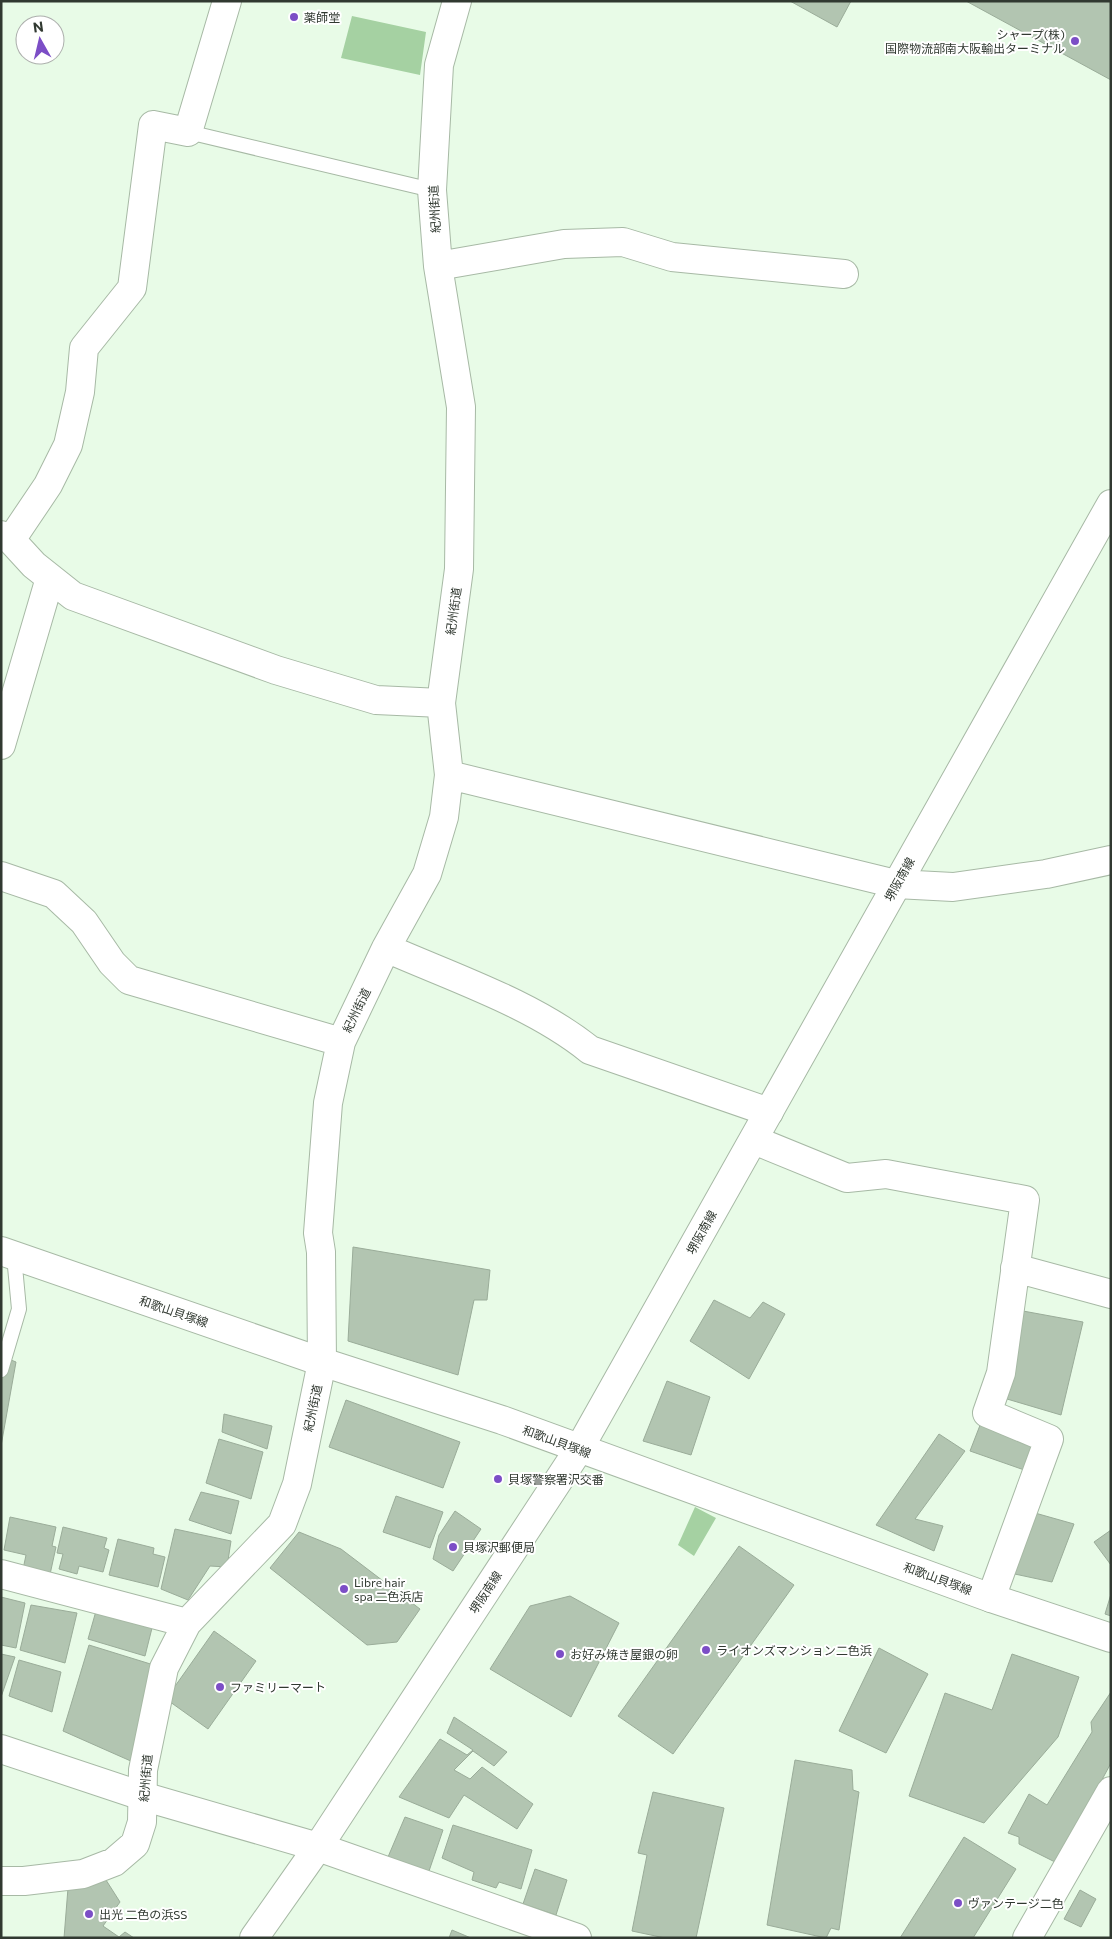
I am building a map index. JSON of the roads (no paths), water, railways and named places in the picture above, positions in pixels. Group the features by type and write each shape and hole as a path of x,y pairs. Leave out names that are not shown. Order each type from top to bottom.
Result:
{"street":[{"path":"227,1 188,132 153,125 132,288 84,348 80,392 68,446 48,486 6,538 34,565 73,596 276,670 376,700 441,703"},
{"name":"紀州街道","path":"1,1881 24,1881 83,1874 114,1862 135,1844 142,1822 143,1770 164,1668 187,1623 282,1524 296,1484 322,1362 321,1252 318,1233 328,1103 341,1042 386,948 427,874 444,817 449,775 441,703 459,569 462,407 438,266 432,190 439,65 457,1"},
{"path":"438,266 564,244 623,242 672,256 844,274"},
{"name":"堺阪南線","path":"254,1938 318,1847 579,1449 1111,504"},
{"path":"1,745 50,578"},
{"path":"449,775 896,884 953,888 1046,874 1111,860"},
{"path":"1,876 54,894 84,922 112,964 129,980 341,1042"},
{"path":"386,948 524,1009 573,1036 590,1050 769,1112"},
{"path":"754,1140 847,1178 886,1174 1025,1200 1001,1373 987,1413 1049,1439 991,1598"},
{"name":"和歌山貝塚線","path":"8,1254 322,1362 502,1420 991,1598 1111,1638"},
{"path":"1015,1268 1111,1294"},
{"path":"1,1574 187,1623"},
{"path":"1,1749 142,1796 318,1847 578,1938"},
{"path":"1028,1938 1111,1791"}],"lane":[{"path":"188,132 432,190"},
{"path":"1,1370 18,1309 8,1254"}],"place":[{"name":"薬師堂","path":"294,17"},
{"name":"シャープ(株) 国際物流部南大阪輸出ターミナル","path":"1075,41"},
{"name":"貝塚警察署沢交番","path":"498,1479"},
{"name":"貝塚沢郵便局","path":"453,1547"},
{"name":"Libre hair spa 二色浜店","path":"344,1589"},
{"name":"ライオンズマンション二色浜","path":"706,1650"},
{"name":"お好み焼き屋銀の卵","path":"560,1654"},
{"name":"ファミリーマート","path":"220,1687"},
{"name":"ヴァンテージ二色","path":"958,1903"},
{"name":"出光 二色の浜SS","path":"89,1914"}]}
